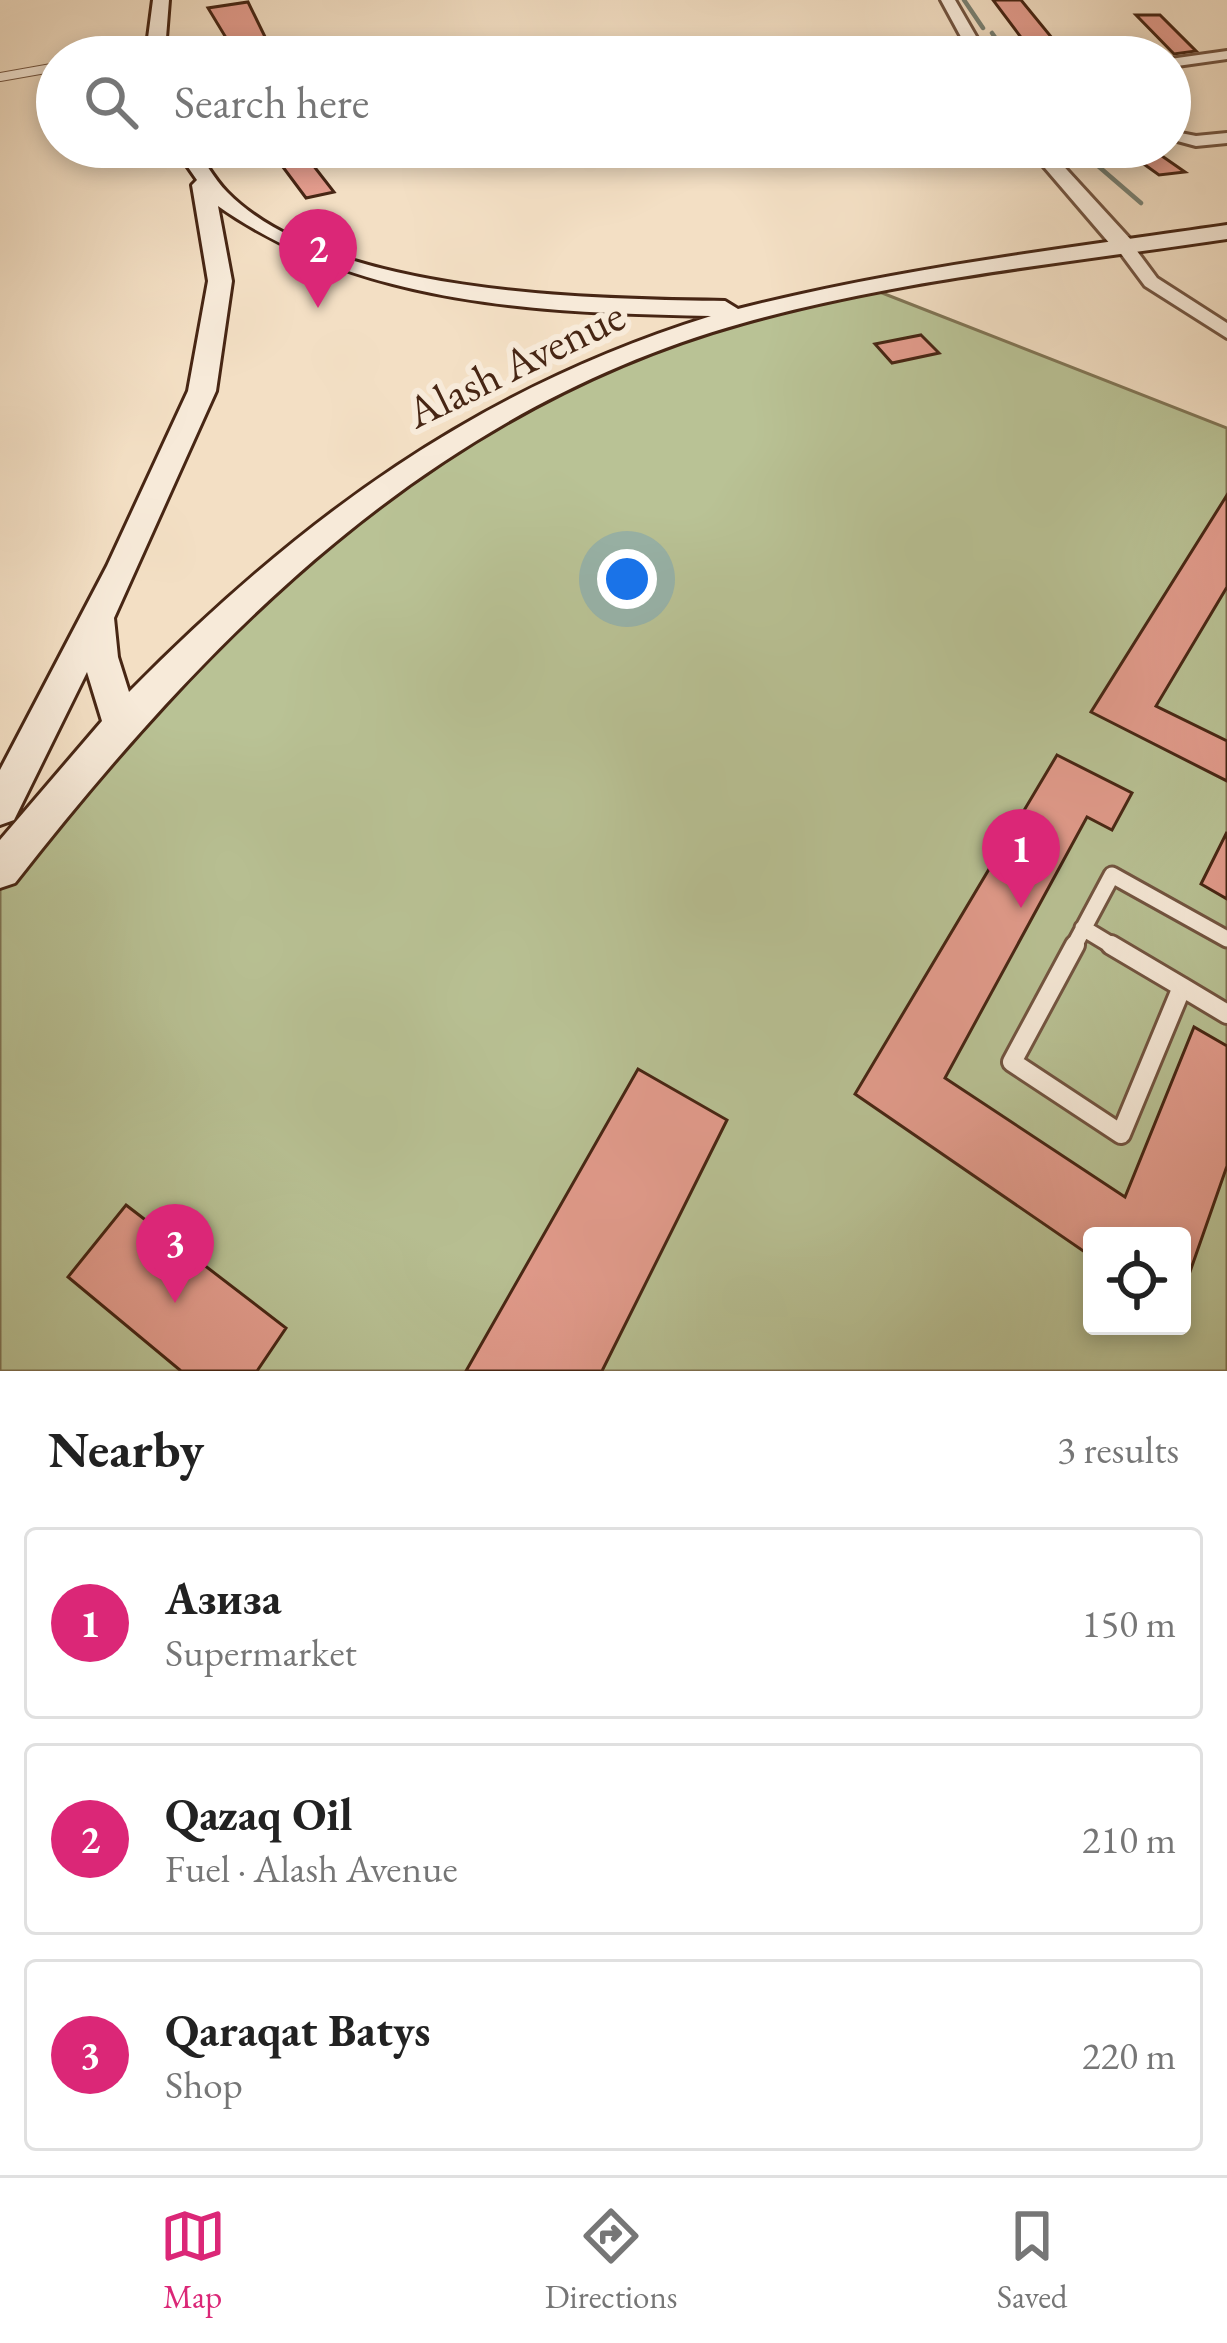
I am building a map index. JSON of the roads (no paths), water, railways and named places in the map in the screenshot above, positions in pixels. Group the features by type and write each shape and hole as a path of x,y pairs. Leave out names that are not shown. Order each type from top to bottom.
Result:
{"main road":[{"path":"161,0 162,36"},
{"path":"0,808 97,618 202,392 220,281 197,168"},
{"path":"203,185 255,225 327,257 416,284 547,301 668,308 792,305"},
{"name":"Alash Avenue","path":"0,870 120,720 292,553 410,465 536,394 667,339 792,305 1227,232"},
{"path":"547,301 667,339"},
{"path":"97,618 100,657 120,720"}],"street":[{"path":"948,0 968,36"},
{"path":"1191,60 1227,55"},
{"path":"1191,140 1227,138"},
{"path":"1055,168 1151,282 1227,332"}],"lane":[{"path":"0,77 36,71"},
{"path":"1182,987 1121,1134 1012,1062 1112,875 1227,939"},
{"path":"1083,928 1227,1014"}],"waterway":[{"path":"964,0 983,28"},
{"path":"1100,168 1141,203"}],"place":[{"name":"Qazaq Oil","path":"318,308"},
{"name":"Азиза","path":"1021,908"},
{"name":"Qaraqat Batys","path":"175,1303"}]}
